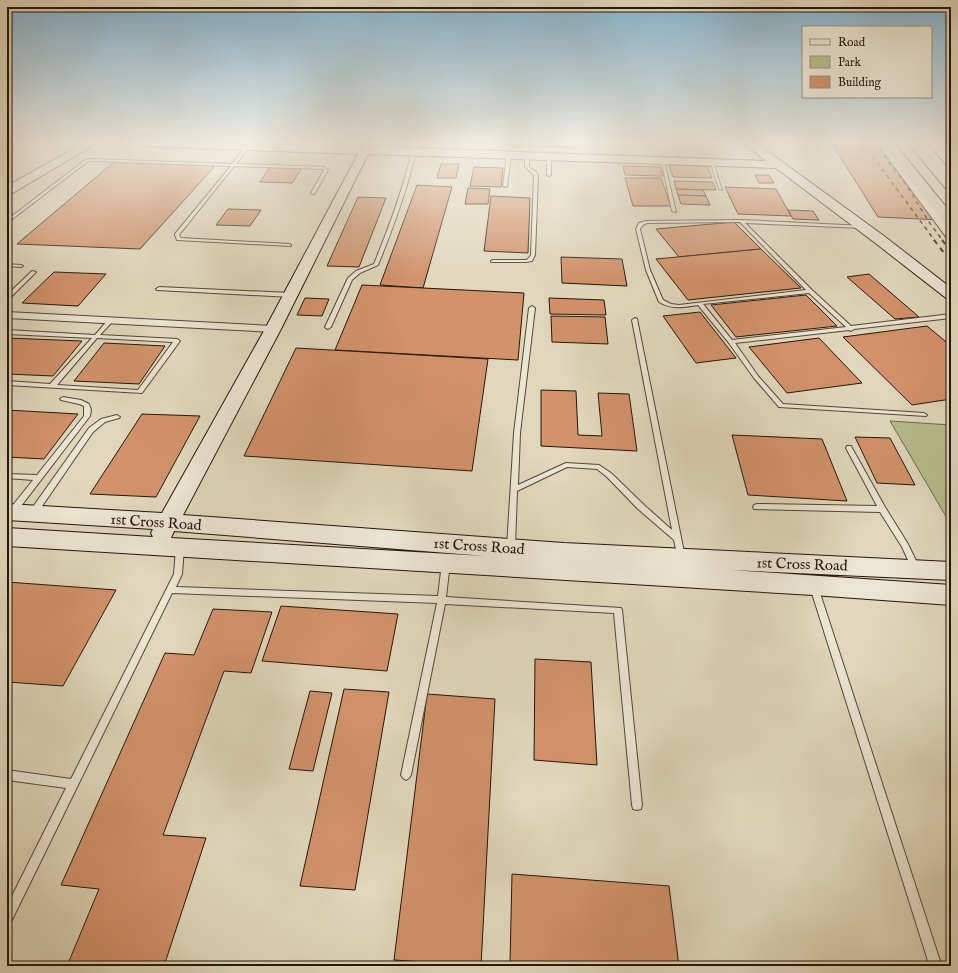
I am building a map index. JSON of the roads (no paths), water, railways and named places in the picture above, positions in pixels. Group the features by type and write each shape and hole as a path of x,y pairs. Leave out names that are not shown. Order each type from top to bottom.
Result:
{"highway":[{"path":"924,188 951,222"},
{"path":"932,188 951,212"},
{"path":"942,188 951,199"}],"street":[{"path":"155,546 273,329 344,188"},
{"path":"810,188 864,227 951,294"},
{"path":"916,188 951,234"},
{"path":"7,315 273,329"},
{"name":"1st Cross Road","path":"17,513 168,522 510,558 814,585 951,595"},
{"name":"1st Cross Road","path":"7,537 446,563 679,549 916,569 951,570"}],"lane":[{"path":"7,222 51,188"},
{"path":"215,188 177,235 179,239 289,245"},
{"path":"313,193 316,188"},
{"path":"328,327 350,278 358,272 376,265 404,188"},
{"path":"493,261 526,261 530,260 533,255 536,188"},
{"path":"669,188 674,211"},
{"path":"810,291 678,306 665,305 661,301 648,270 638,229 641,224 646,222 741,222 864,227"},
{"path":"741,222 850,329"},
{"path":"7,265 21,266"},
{"path":"7,298 34,272"},
{"path":"160,289 290,295"},
{"path":"699,303 731,342 756,377 781,406 924,414"},
{"path":"510,558 517,433 532,308"},
{"path":"731,342 951,316"},
{"path":"635,320 679,549"},
{"path":"52,386 110,321"},
{"path":"7,332 177,341 140,392 7,382"},
{"path":"17,513 39,478 87,416 87,405 81,402 63,400"},
{"path":"17,513 91,430 100,422 108,418 117,417"},
{"path":"848,448 882,509 905,546 916,569"},
{"path":"514,490 566,465 599,467 609,474 679,549"},
{"path":"7,476 39,478"},
{"path":"757,507 882,509"},
{"path":"7,918 171,590 178,574 180,547"},
{"path":"406,775 442,600 446,563"},
{"path":"814,585 935,964 934,966"},
{"path":"171,590 442,600 618,610 638,805"},
{"path":"7,776 74,784"}],"railway":[{"path":"896,188 935,241"},
{"path":"908,188 929,222 943,241"},
{"path":"934,240 951,262"},
{"path":"942,240 951,251"}]}
